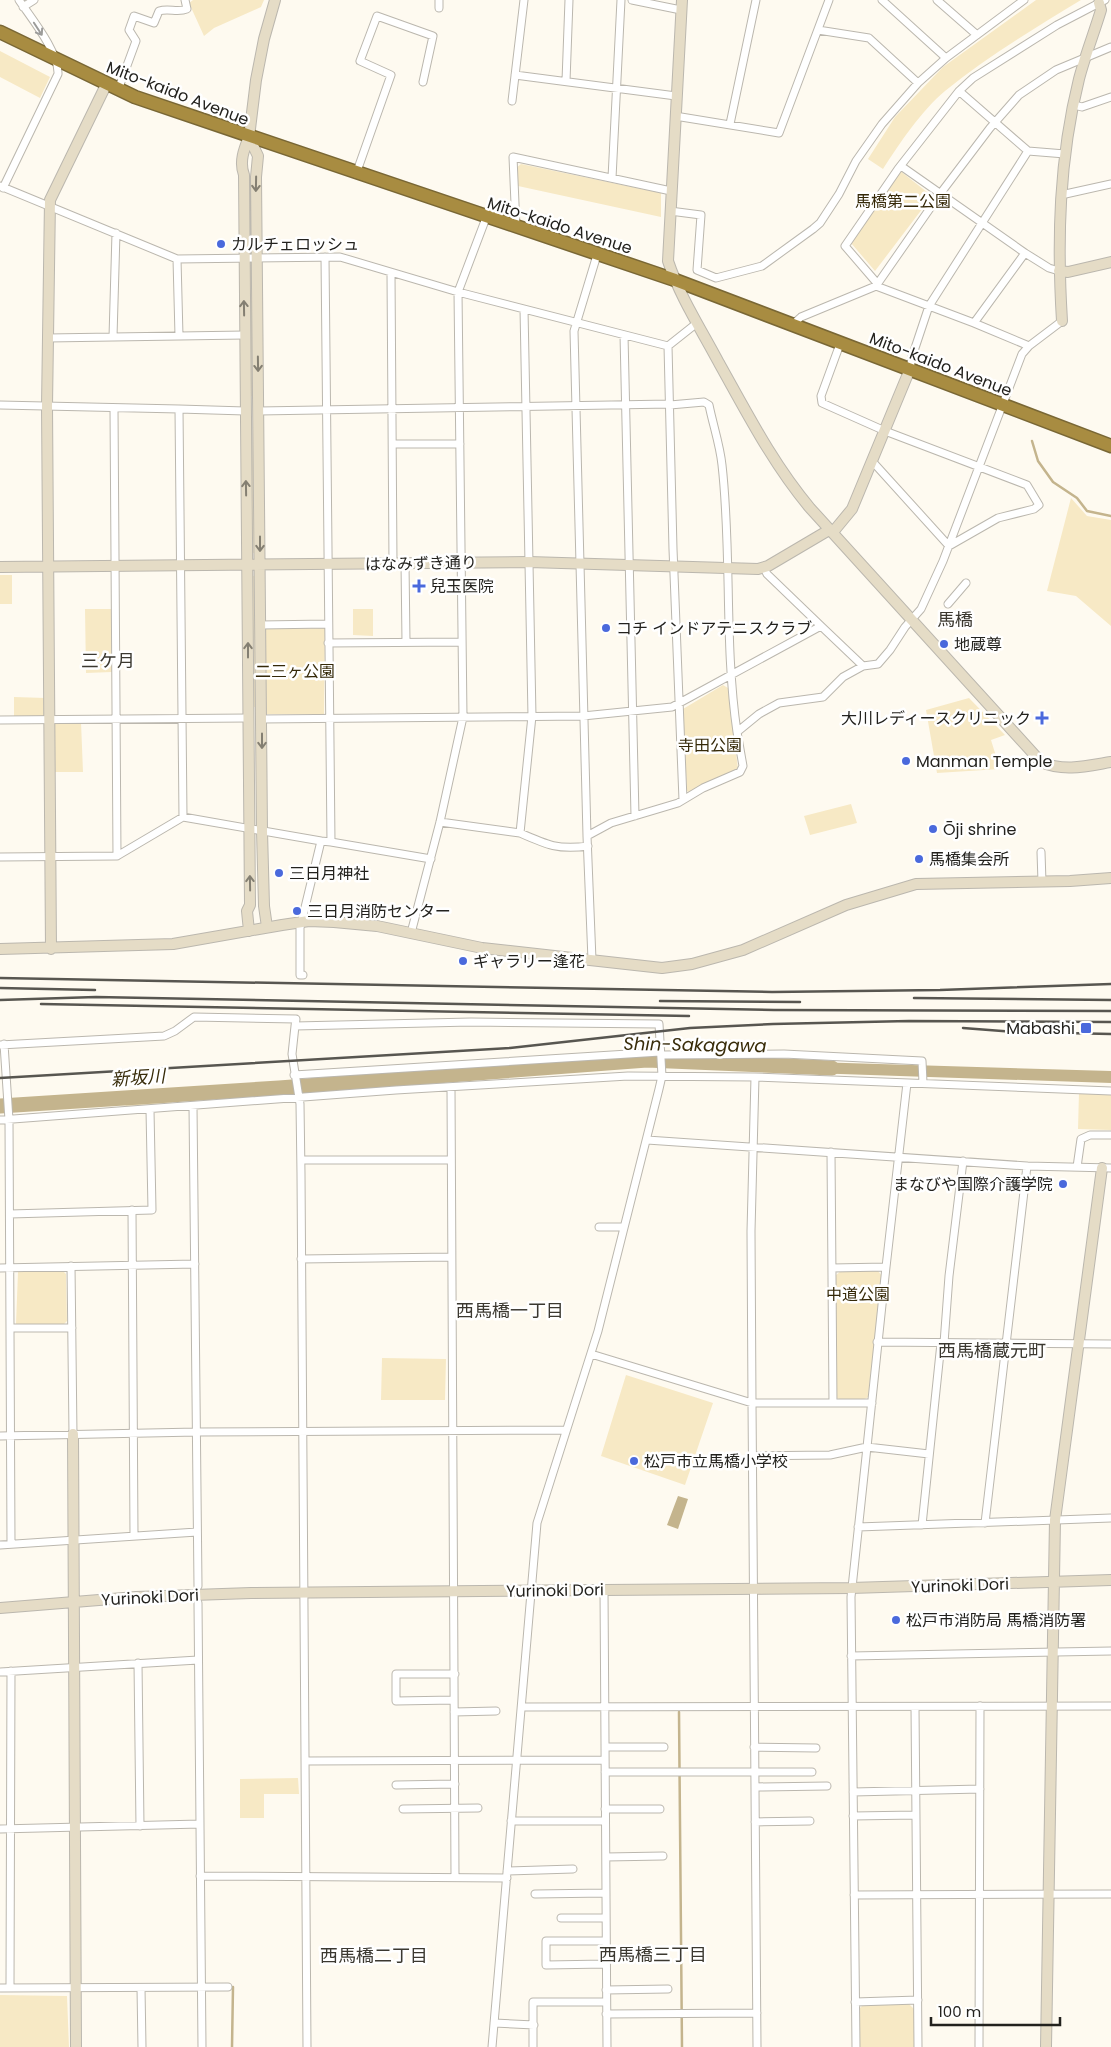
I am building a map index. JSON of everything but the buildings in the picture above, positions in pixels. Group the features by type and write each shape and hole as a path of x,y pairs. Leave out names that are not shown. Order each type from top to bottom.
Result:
{"highway":[{"name":"Mito-kaido Avenue","path":"0,32 118,90 356,174 675,280 1111,446"}],"street":[{"path":"19,0 55,59 58,74 2,187 177,259 340,257 524,310 668,346"},
{"path":"23,7 34,0"},
{"path":"118,90 136,41 129,30 134,16 154,22 159,11 164,9 181,12 187,9 185,0"},
{"path":"249,931 247,911 250,905 244,175 242,169 243,151 249,137 256,80 264,38 275,0"},
{"path":"512,101 524,0"},
{"path":"566,82 569,0"},
{"path":"612,178 621,0"},
{"path":"632,0 682,5 668,253 675,280 697,323 776,463 831,531 1041,762 1050,766 1069,768 1111,762"},
{"path":"730,124 756,0"},
{"path":"675,116 779,133 829,0"},
{"path":"882,0 946,58"},
{"path":"937,0 977,35"},
{"path":"670,211 701,215 697,270 716,278 762,266 792,246 820,223 840,194 856,162 882,124 918,83 946,58 1024,0"},
{"path":"737,732 759,714 779,703 823,697 843,677 863,666 878,664 921,609 949,546 1001,404 1022,354 1029,346 1062,321 1059,271 1061,195 1065,154 1074,105 1102,1"},
{"path":"1029,346 876,284 845,246 901,166 959,90 973,78 1057,24 1102,1"},
{"path":"356,174 391,75 360,61 376,16 433,36 423,82"},
{"path":"818,30 869,38 918,83"},
{"path":"792,326 801,317 876,284 940,194 995,122 1019,95 1035,82 1056,70 1086,56 1111,48"},
{"path":"515,74 676,96"},
{"path":"51,949 47,406 50,200 106,85"},
{"path":"959,90 1028,151 1065,154"},
{"path":"1074,105 1082,107 1111,97"},
{"path":"249,137 258,156 256,177 262,831 264,906 267,927"},
{"path":"910,369 912,357 929,306 1028,151"},
{"path":"516,228 513,157 671,191"},
{"path":"901,166 981,224 1049,268 1068,272 1111,262"},
{"path":"1061,195 1111,184"},
{"path":"411,932 440,822 463,717 458,292 486,218"},
{"path":"113,337 116,233"},
{"path":"974,323 1025,253"},
{"path":"592,960 583,716 574,331 597,255"},
{"path":"325,257 331,842"},
{"path":"177,259 179,336"},
{"path":"391,273 393,563"},
{"path":"520,834 532,716 524,310"},
{"path":"668,346 697,323"},
{"path":"624,335 634,816"},
{"path":"48,338 245,336"},
{"path":"840,344 821,396 822,403 885,431 1027,485 1039,505 1034,509 998,518 949,546"},
{"path":"668,346 683,800"},
{"name":"はなみずき通り","path":"0,567 580,562 764,568 840,527 852,509 910,369"},
{"path":"0,405 326,411 670,405 704,402 708,405 722,464 728,568 731,676 742,770 683,800 611,823 588,836"},
{"path":"114,408 117,856"},
{"path":"179,409 183,817"},
{"path":"245,411 259,411"},
{"path":"393,444 460,444"},
{"path":"872,461 949,546"},
{"path":"405,563 406,642"},
{"path":"764,568 767,574 863,666"},
{"path":"948,604 966,583"},
{"path":"260,625 328,624"},
{"path":"261,719 583,716 679,706 822,626"},
{"path":"328,643 462,642"},
{"path":"0,720 248,718"},
{"path":"0,857 117,856 183,817 431,859"},
{"path":"440,822 520,834 553,848 567,849 588,846"},
{"path":"302,975 300,975 301,922 321,841"},
{"path":"1041,852 1042,882"},
{"path":"0,949 173,944 301,922 350,923 411,932 482,948 662,968 678,967 743,950 846,905 904,886 927,883 1042,882 1111,878"},
{"path":"11,1544 10,1214 7,1094 2,1044 164,1036 175,1031 194,1017 296,1019 292,1054 299,1097 301,1160 307,2047"},
{"path":"295,1026 471,1022 659,1024 661,1074 647,1140 591,1354 538,1518 492,2047"},
{"path":"294,1075 661,1053 784,1054 922,1060 923,1083"},
{"path":"0,1120 150,1110 299,1097 574,1078 661,1074 1111,1091"},
{"path":"755,1077 750,1236 757,2047"},
{"path":"856,2047 851,1588 908,1083"},
{"path":"451,1087 450,1257 455,1674 455,1877"},
{"path":"192,1106 198,1586"},
{"path":"10,1214 152,1210 150,1110"},
{"path":"1077,1167 1081,1139 1090,1135 1111,1135"},
{"path":"647,1140 1027,1166 1106,1168 1055,1520 1046,2047"},
{"path":"831,1152 833,1403"},
{"path":"301,1160 450,1160"},
{"path":"922,1526 963,1161"},
{"path":"985,1523 1027,1166"},
{"path":"132,1210 134,1536"},
{"path":"599,1227 624,1227"},
{"path":"302,1259 450,1257"},
{"path":"0,1268 195,1264"},
{"path":"71,1266 76,2047"},
{"path":"832,1268 886,1267"},
{"path":"10,1328 72,1328"},
{"path":"878,1342 1111,1344"},
{"path":"591,1354 752,1403 872,1404"},
{"path":"0,1436 197,1432 566,1430"},
{"path":"752,1456 830,1455 867,1447 929,1454"},
{"path":"858,1528 1111,1518"},
{"path":"0,1545 197,1532"},
{"name":"Yurinoki Dori","path":"0,1608 189,1594 851,1588 1111,1580"},
{"path":"604,1590 607,2047"},
{"path":"198,1603 202,2047"},
{"path":"851,1656 1111,1651"},
{"path":"0,1672 198,1660"},
{"path":"138,1663 140,1826"},
{"path":"10,1988 11,1671"},
{"path":"454,1700 396,1701 396,1674 455,1674"},
{"path":"522,1707 754,1705 852,1707 1111,1706"},
{"path":"979,2047 980,1706"},
{"path":"916,1707 918,2047"},
{"path":"454,1712 496,1711"},
{"path":"605,1747 664,1747"},
{"path":"754,1747 816,1748"},
{"path":"306,1761 605,1760"},
{"path":"605,1772 812,1772"},
{"path":"396,1785 455,1784"},
{"path":"754,1787 827,1786"},
{"path":"853,1792 980,1789"},
{"path":"403,1809 478,1808"},
{"path":"605,1809 660,1809"},
{"path":"853,1816 916,1816"},
{"path":"512,1821 605,1821"},
{"path":"755,1822 810,1821"},
{"path":"0,1829 200,1824"},
{"path":"606,1857 663,1856"},
{"path":"200,1876 455,1877 507,1875 573,1869"},
{"path":"535,1894 606,1893"},
{"path":"854,1895 1111,1894"},
{"path":"561,1918 606,1918"},
{"path":"606,1941 546,1941 546,1965 606,1964"},
{"path":"0,1988 228,1987"},
{"path":"141,1988 142,2047"},
{"path":"606,1990 668,1989"},
{"path":"855,2002 918,2000"},
{"path":"533,2047 534,2002 606,2002"},
{"path":"606,2014 757,2013"},
{"path":"494,2023 534,2025"}],"green space":[{"path":"193,0 264,0 261,7 214,28 204,36 189,3"},
{"path":"1036,0 1081,0 994,55 945,91 919,117 883,169 868,159 895,117 943,67"},
{"path":"0,51 50,77 40,98 0,77"},
{"path":"521,164 661,193 661,217 518,186 516,168"},
{"name":"馬橋第二公園","path":"899,170 932,196 875,271 851,243"},
{"path":"249,265 252,265 254,396 249,396"},
{"path":"252,426 255,553 252,553 250,427"},
{"path":"1071,498 1087,516 1111,520 1111,626 1076,596 1047,591"},
{"path":"0,575 12,575 12,604 0,604"},
{"path":"251,576 256,576 257,707 252,706"},
{"path":"85,609 111,609 112,672 86,673"},
{"path":"353,609 373,609 373,636 353,635"},
{"name":"二三ヶ公園","path":"325,628 324,714 264,714 265,629"},
{"name":"寺田公園","path":"723,685 728,688 738,769 690,793 687,791 683,709"},
{"path":"14,697 46,698 47,718 14,716"},
{"path":"969,698 1005,735 991,740 1000,769 937,773 926,710"},
{"path":"52,722 81,722 83,772 53,772"},
{"path":"851,804 857,823 810,835 804,816"},
{"path":"1079,1092 1111,1094 1111,1130 1078,1129"},
{"path":"171,1098 172,1104 126,1108 125,1101"},
{"path":"63,1271 66,1274 67,1321 64,1324 16,1324 18,1272"},
{"name":"中道公園","path":"841,1271 878,1271 882,1276 868,1397 856,1401 847,1401 836,1397 835,1276"},
{"path":"382,1358 446,1359 445,1400 381,1400"},
{"path":"626,1375 713,1403 685,1485 601,1456"},
{"path":"298,1778 299,1794 264,1794 264,1818 240,1818 240,1779"},
{"path":"0,1995 67,1996 69,2047 0,2047"},
{"path":"909,2004 914,2009 914,2047 859,2047 859,2009 863,2005"}],"shaded area":[{"path":"813,1062 1111,1071 1111,1083 811,1073"},
{"path":"678,1496 688,1499 678,1529 667,1525"}],"waterway":[{"path":"1032,441 1038,461 1053,482 1077,498 1087,511 1111,516"},
{"name":"Shin-Sakagawa","path":"0,1106 279,1088 647,1060 832,1068"},
{"path":"679,1712 682,2047"},
{"path":"232,2047 233,1987"}],"railway":[{"path":"0,978 772,992 940,990 1111,984"},
{"path":"0,988 95,990"},
{"path":"0,1000 96,997 774,1010 1111,1011"},
{"path":"914,998 1111,1000"},
{"path":"660,1001 800,1002"},
{"path":"41,1004 689,1016"},
{"path":"0,1078 510,1048 690,1028 909,1021 1111,1022"},
{"path":"963,1028 1015,1032 1111,1034"}],"place":[{"name":"カルチェロッシュ","path":"221,244"},
{"name":"兒玉医院","path":"419,586"},
{"name":"コチ インドアテニスクラブ","path":"606,628"},
{"name":"地蔵尊","path":"944,644"},
{"name":"大川レディースクリニック","path":"1042,718"},
{"name":"Manman Temple","path":"906,761"},
{"name":"Ōji shrine","path":"933,829"},
{"name":"馬橋集会所","path":"919,859"},
{"name":"三日月神社","path":"279,873"},
{"name":"三日月消防センター","path":"297,911"},
{"name":"ギャラリー逢花","path":"463,961"},
{"name":"Mabashi","path":"1086,1028"},
{"name":"まなびや国際介護学院","path":"1063,1184"},
{"name":"松戸市立馬橋小学校","path":"634,1461"},
{"name":"松戸市消防局 馬橋消防署","path":"896,1620"}],"district":[{"name":"馬橋","path":"955,620"},
{"name":"三ケ月","path":"108,661"},
{"name":"西馬橋一丁目","path":"510,1311"},
{"name":"西馬橋蔵元町","path":"992,1351"},
{"name":"西馬橋三丁目","path":"653,1955"},
{"name":"西馬橋二丁目","path":"374,1956"}],"water label":[{"name":"新坂川","path":"138,1078"}]}
